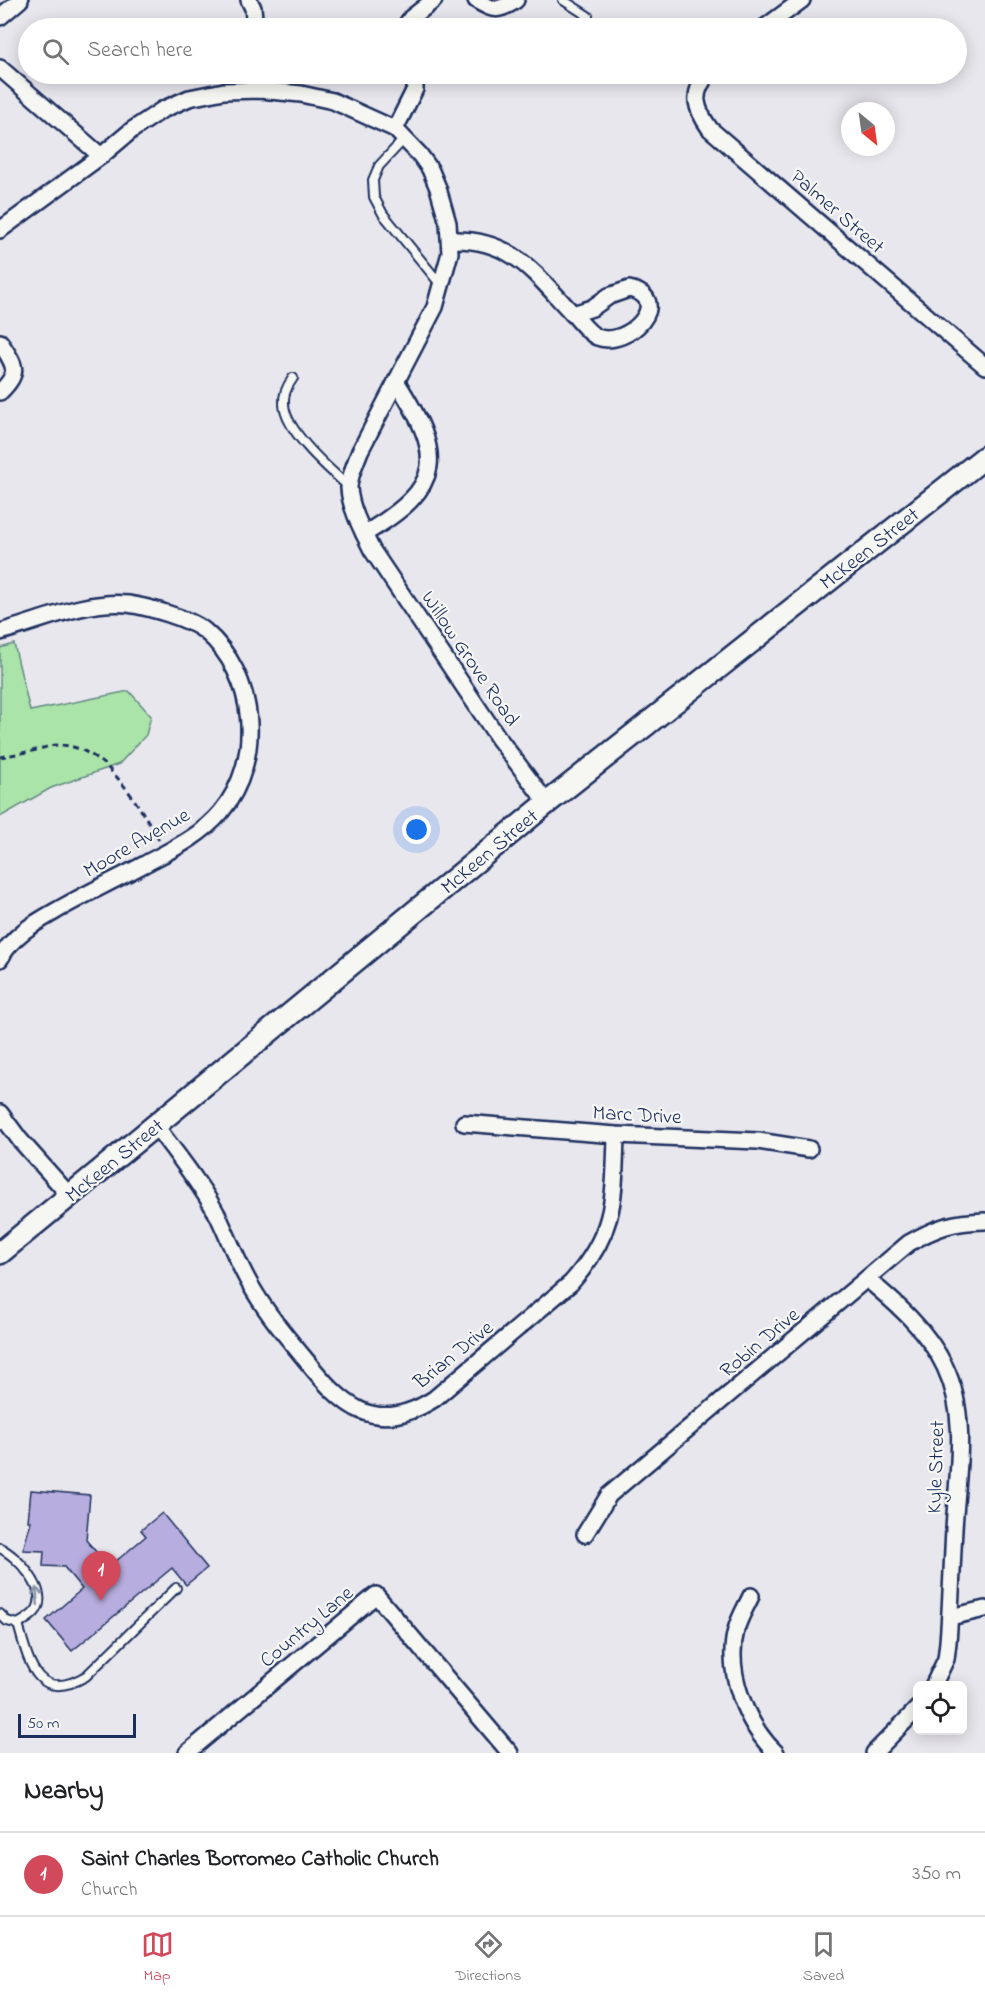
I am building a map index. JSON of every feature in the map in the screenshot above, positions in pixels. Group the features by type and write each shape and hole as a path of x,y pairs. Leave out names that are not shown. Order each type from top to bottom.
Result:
{"street":[{"path":"0,17 20,0"},
{"path":"411,18 434,0"},
{"path":"477,0 490,9 503,8 516,0"},
{"path":"778,18 802,0"},
{"path":"0,68 18,84"},
{"path":"18,84 100,156"},
{"path":"259,84 260,90"},
{"path":"400,134 415,84"},
{"name":"Palmer Street","path":"702,84 697,92 699,113 711,129 985,366"},
{"path":"0,230 147,120 162,110 189,98 224,91 260,90 301,94 333,101 400,134 420,155 434,178 444,206 451,240 450,253 442,286 430,317 360,451 349,487"},
{"path":"451,240 472,239 505,250 520,260 573,314 595,336 612,339 625,335 645,318 649,310 645,299 636,290 629,289 609,296 592,308 573,314"},
{"path":"0,342 14,370 13,380 0,392"},
{"path":"364,534 383,523 418,492 426,479 431,463 429,444 422,426 414,408 396,381"},
{"name":"McKeen Street","path":"0,1253 547,803 985,457"},
{"name":"Willow Grove Road","path":"349,487 352,503 364,534 378,559 499,739 547,803"},
{"name":"Moore Avenue","path":"0,632 69,611 98,606 125,604 157,610 203,629 219,645 231,662 245,698 249,717 248,753 238,784 222,811 195,836 167,853 31,925 10,944 0,959"},
{"path":"0,1113 20,1140 70,1196"},
{"name":"Marc Drive","path":"464,1123 616,1135 758,1141 809,1149"},
{"name":"Brian Drive","path":"156,1126 197,1182 217,1215 249,1284 269,1315 327,1387 340,1399 369,1413 383,1416 411,1412 434,1399 571,1283 589,1262 596,1251 611,1209 614,1194 616,1135"},
{"name":"Robin Drive","path":"585,1534 609,1495 909,1244 933,1229 960,1222 985,1221"},
{"name":"Kyle Street","path":"867,1279 898,1305 934,1348 944,1365 957,1401 960,1437 950,1617 946,1659 935,1681"},
{"name":"Country Lane","path":"187,1753 376,1595 510,1753"},
{"path":"751,1596 736,1629 734,1664 750,1718 776,1753"},
{"path":"950,1617 985,1609"},
{"path":"874,1753 913,1713"}],"lane":[{"path":"563,0 588,16"},
{"path":"400,134 379,166 373,180 374,197 383,213 442,286"},
{"path":"292,378 284,397 287,417 309,448 349,487"},
{"path":"0,1548 22,1565 34,1581 39,1596 38,1608 18,1624 6,1621 0,1614"},
{"path":"18,1624 30,1662 38,1677 46,1684 64,1686 86,1676 176,1588"}],"path":[{"path":"0,757 56,745 72,746 84,750 103,764 131,794 167,853"}],"green space":[{"path":"14,644 30,711 129,691 151,716 146,735 119,764 51,788 0,817 0,648"}],"building":[{"path":"31,1490 90,1495 86,1540 109,1567 146,1536 141,1530 162,1513 207,1568 186,1585 172,1568 72,1651 46,1620 82,1589 64,1567 43,1566 44,1551 23,1550 31,1521 28,1521"}],"place":[{"name":"Saint Charles Borromeo Catholic Church","path":"101,1601"}]}
